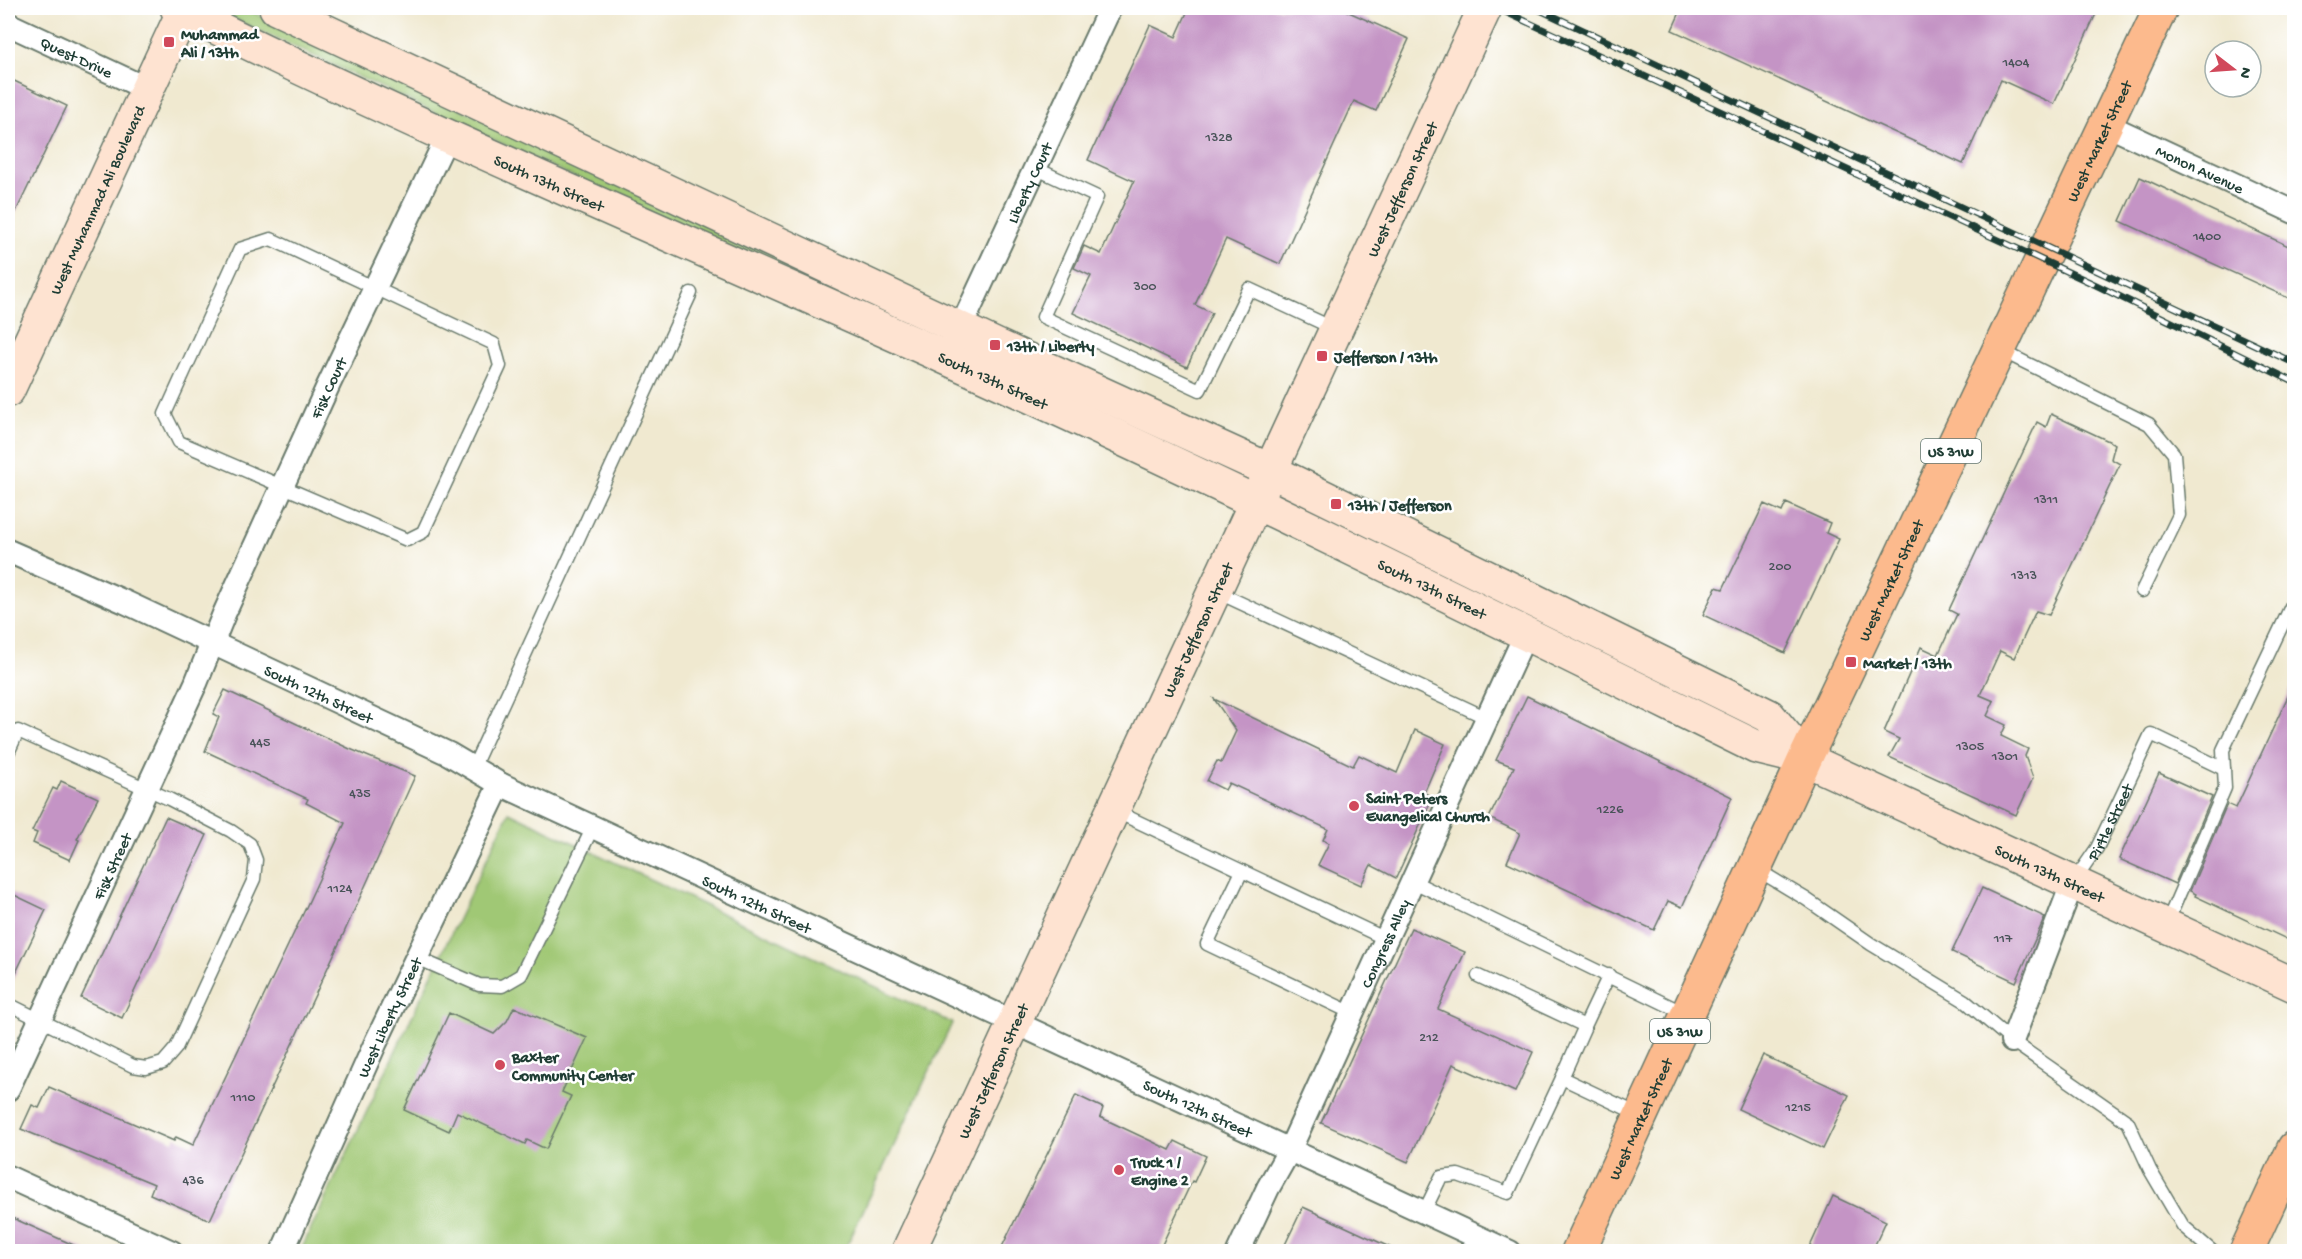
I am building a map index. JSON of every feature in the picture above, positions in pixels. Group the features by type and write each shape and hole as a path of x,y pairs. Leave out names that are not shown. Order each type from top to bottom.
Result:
{"main road":[{"name":"West Market Street","path":"1578,1251 1804,759 2161,8"},
{"path":"2246,1251 2295,1148"}],"street":[{"name":"South 13th Street","path":"182,8 448,135 947,358 1255,501 1756,747 1804,759 2295,985"},
{"name":"West Muhammad Ali Boulevard","path":"8,390 182,8"},
{"name":"South 13th Street","path":"276,8 1269,470 1769,716 1804,759"},
{"name":"Liberty Court","path":"947,358 1110,8"},
{"name":"West Jefferson Street","path":"908,1251 1485,8"},
{"name":"Quest Drive","path":"8,24 147,89"},
{"name":"Monon Avenue","path":"2105,124 2295,212"},
{"name":"Fisk Court","path":"212,643 448,135"},
{"name":"South 12th Street","path":"8,551 449,754 500,784 1510,1251"},
{"name":"Congress Alley","path":"1238,1251 1268,1188 1290,1149 1526,633"},
{"name":"Fisk Street","path":"8,1089 212,643"},
{"name":"West Liberty Street","path":"282,1251 376,1042 500,784"},
{"name":"Pirtle Street","path":"2012,1041 2072,884"},
{"path":"8,1177 172,1251"}],"lane":[{"path":"1035,168 1097,197 1043,317 1200,390 1249,289 1335,329"},
{"path":"271,239 375,289 494,344 500,366 423,532 407,540 179,442 165,414 240,249 271,239"},
{"path":"473,768 691,293"},
{"path":"1999,350 2149,424 2174,454 2180,515 2142,591"},
{"path":"1213,590 1487,718"},
{"path":"2166,926 2225,788 2223,750 2294,600"},
{"path":"8,753 18,731 146,789 231,831 250,844 256,861 254,879 215,966 176,1048 163,1063 146,1068 133,1066 8,1004"},
{"name":"Pirtle Street","path":"2072,884 2097,848 2151,734 2224,769"},
{"path":"1112,809 1386,939"},
{"path":"417,958 479,986 502,986 521,975 593,827"},
{"path":"1755,868 1806,899 1871,944 1965,1001 2012,1041 2128,1122 2150,1170 2183,1226 2213,1251"},
{"path":"1242,871 1207,944 1352,1013"},
{"path":"1412,881 1688,1014"},
{"path":"1424,1212 1441,1177 1458,1175 1508,1193 1609,975"},
{"path":"1478,976 1585,1026"},
{"path":"1562,1078 1641,1115"}],"green space":[{"path":"227,8 244,8 922,323 819,280 767,267 230,17 226,15"},
{"path":"509,812 952,1023 844,1251 300,1252"}],"building":[{"path":"1189,8 1340,8 1409,39 1376,111 1354,101 1280,264 1226,239 1195,305 1212,313 1187,367 1073,313 1091,276 1074,268 1084,246 1101,254 1134,181 1088,160 1150,25 1176,37"},
{"path":"1682,8 2082,8 2096,14 2054,104 2001,80 1963,164 1672,30"},
{"path":"8,78 67,106 8,228"},
{"path":"2140,177 2295,249 2295,301 2120,221"},
{"path":"2051,414 2115,444 2111,459 2120,464 2049,615 2036,611 2014,658 2000,651 1980,695 1994,701 1987,716 2006,725 2001,736 2028,749 2025,756 2033,778 2016,815 1889,757 1899,739 1884,732 1921,647 1938,655 1957,614 1949,610 2037,422 2046,427"},
{"path":"1786,503 1830,523 1826,533 1839,539 1785,653 1703,615 1716,587 1723,589 1764,504 1782,512"},
{"path":"2295,681 2295,943 2195,896 2196,894 2190,891 2227,804 2236,808"},
{"path":"225,690 350,749 415,776 210,1220 150,1194 154,1184 21,1129 32,1105 39,1108 49,1087 174,1141 176,1137 193,1145 302,916 345,823 306,803 308,799 205,751 219,717 213,714"},
{"path":"1527,696 1732,797 1682,907 1668,901 1654,930 1507,862 1520,833 1489,818 1514,767 1496,760"},
{"name":"Saint Peters Evangelical Church","path":"1214,699 1353,766 1359,755 1397,773 1415,730 1445,744 1424,793 1433,797 1396,878 1371,865 1361,885 1318,865 1329,843 1323,840 1328,829 1229,783 1225,790 1207,781 1217,761 1221,763 1236,731"},
{"path":"2159,773 2212,797 2175,884 2119,859"},
{"path":"61,781 98,798 77,839 79,840 70,860 33,843 37,833 32,831 53,788 57,790"},
{"path":"166,817 207,835 122,1018 81,998"},
{"path":"1982,888 2045,917 2016,982 1952,952"},
{"path":"8,892 46,910 8,989"},
{"path":"1411,928 1465,952 1438,1009 1533,1052 1515,1092 1453,1064 1408,1162 1321,1123"},
{"name":"Baxter Community Center","path":"514,1007 587,1038 562,1092 571,1096 546,1149 527,1140 525,1144 457,1112 449,1131 404,1110 449,1013 494,1034 507,1021"},
{"path":"1763,1055 1849,1095 1823,1149 1738,1109"},
{"name":"Truck 1 / Engine 2","path":"1076,1095 1103,1108 1100,1117 1170,1150 1175,1141 1206,1156 1159,1251 1000,1251"},
{"path":"1833,1196 1886,1221 1872,1251 1808,1251"},
{"path":"1303,1207 1398,1251 1282,1251"},
{"path":"8,1216 87,1251 8,1251"}],"railway":[{"path":"1497,8 2096,285 2294,382"},
{"path":"1536,8 2294,363"}],"place":[{"name":"Muhammad Ali / 13th","path":"169,42"},
{"name":"13th / Liberty","path":"995,345"},
{"name":"Jefferson / 13th","path":"1322,356"},
{"name":"13th / Jefferson","path":"1336,504"},
{"name":"Market / 13th","path":"1851,662"},
{"name":"Saint Peters Evangelical Church","path":"1354,806"},
{"name":"Baxter Community Center","path":"500,1065"},
{"name":"Truck 1 / Engine 2","path":"1119,1170"}]}
